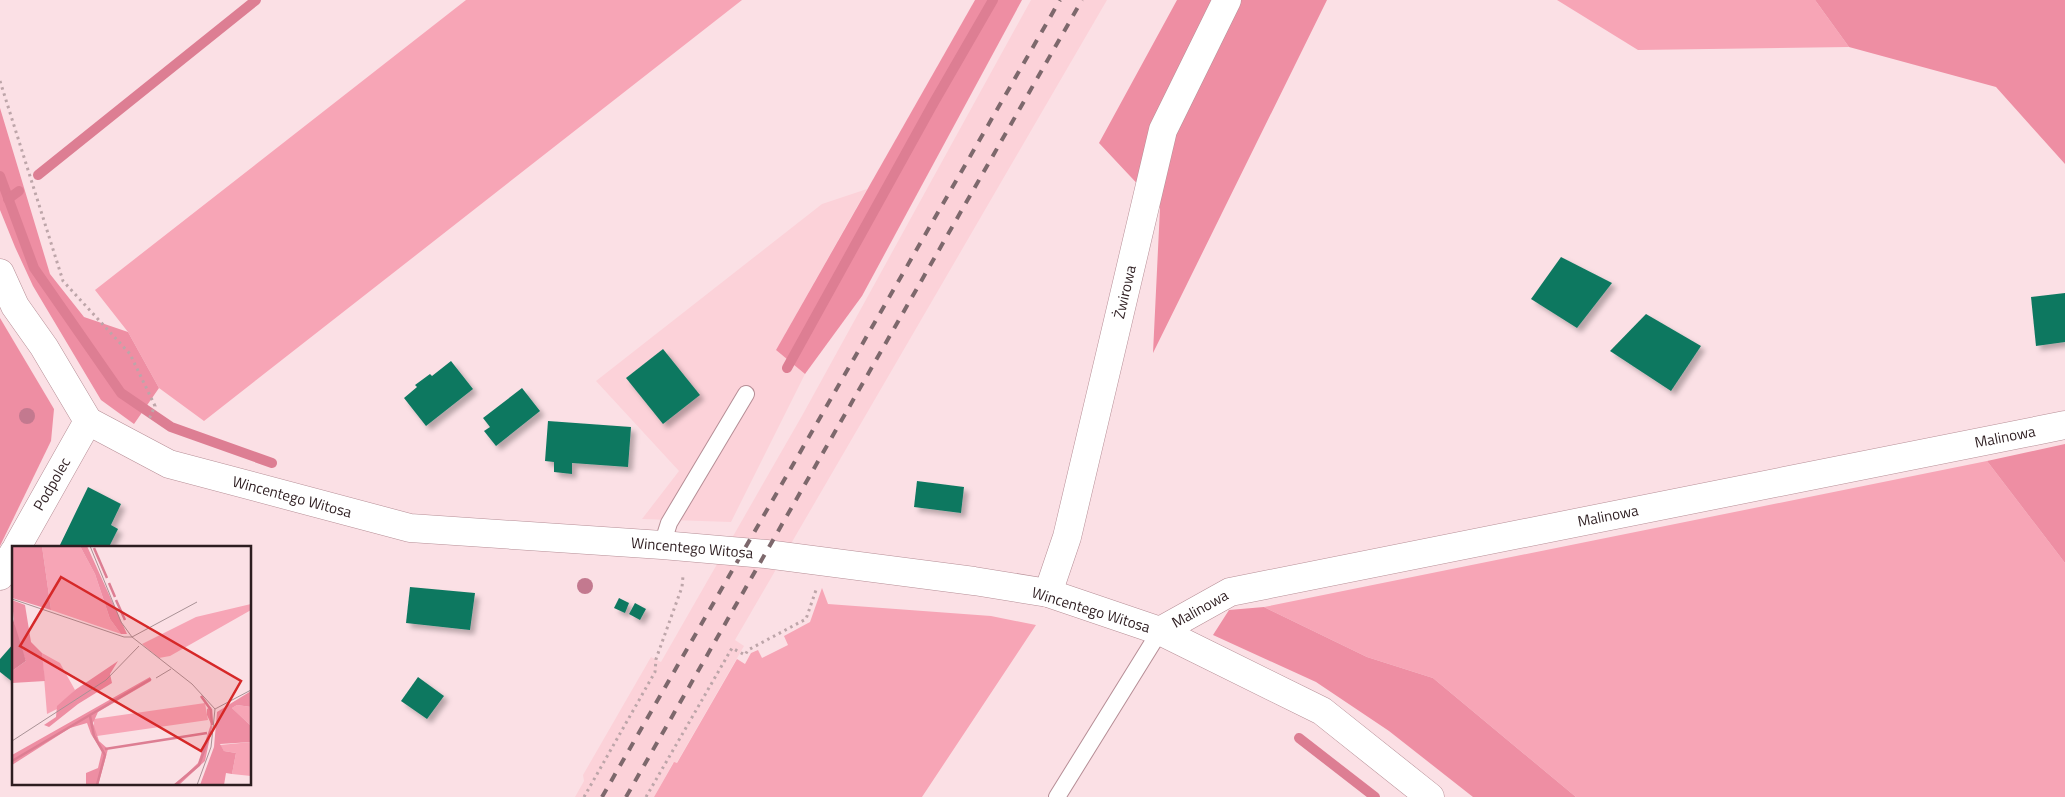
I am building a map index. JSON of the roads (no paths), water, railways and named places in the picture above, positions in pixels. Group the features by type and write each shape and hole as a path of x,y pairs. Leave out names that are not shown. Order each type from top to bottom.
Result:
{"street":[{"name":"Żwirowa","path":"1048,593 1067,537 1163,130 1227,0"},
{"path":"0,273 15,306 44,347 88,421"},
{"name":"Wincentego Witosa","path":"88,421 169,464 410,528 766,554 974,581 1048,593 1160,631 1322,711 1430,797"},
{"name":"Podpolec","path":"17,546 88,421"},
{"name":"Malinowa","path":"1160,631 1230,592 2065,425"},
{"path":"0,576 12,555"}],"lane":[{"path":"662,545 669,523 746,394"},
{"path":"1057,797 1160,631"}],"waterway":[{"path":"38,175 256,0"},
{"path":"787,368 933,104 993,0"},
{"path":"0,176 34,268 121,393 171,427 272,463"},
{"path":"8,199 19,191"},
{"path":"1299,738 1375,797"}],"railway":[{"path":"602,797 1060,0"},
{"path":"626,797 1082,0"}]}
